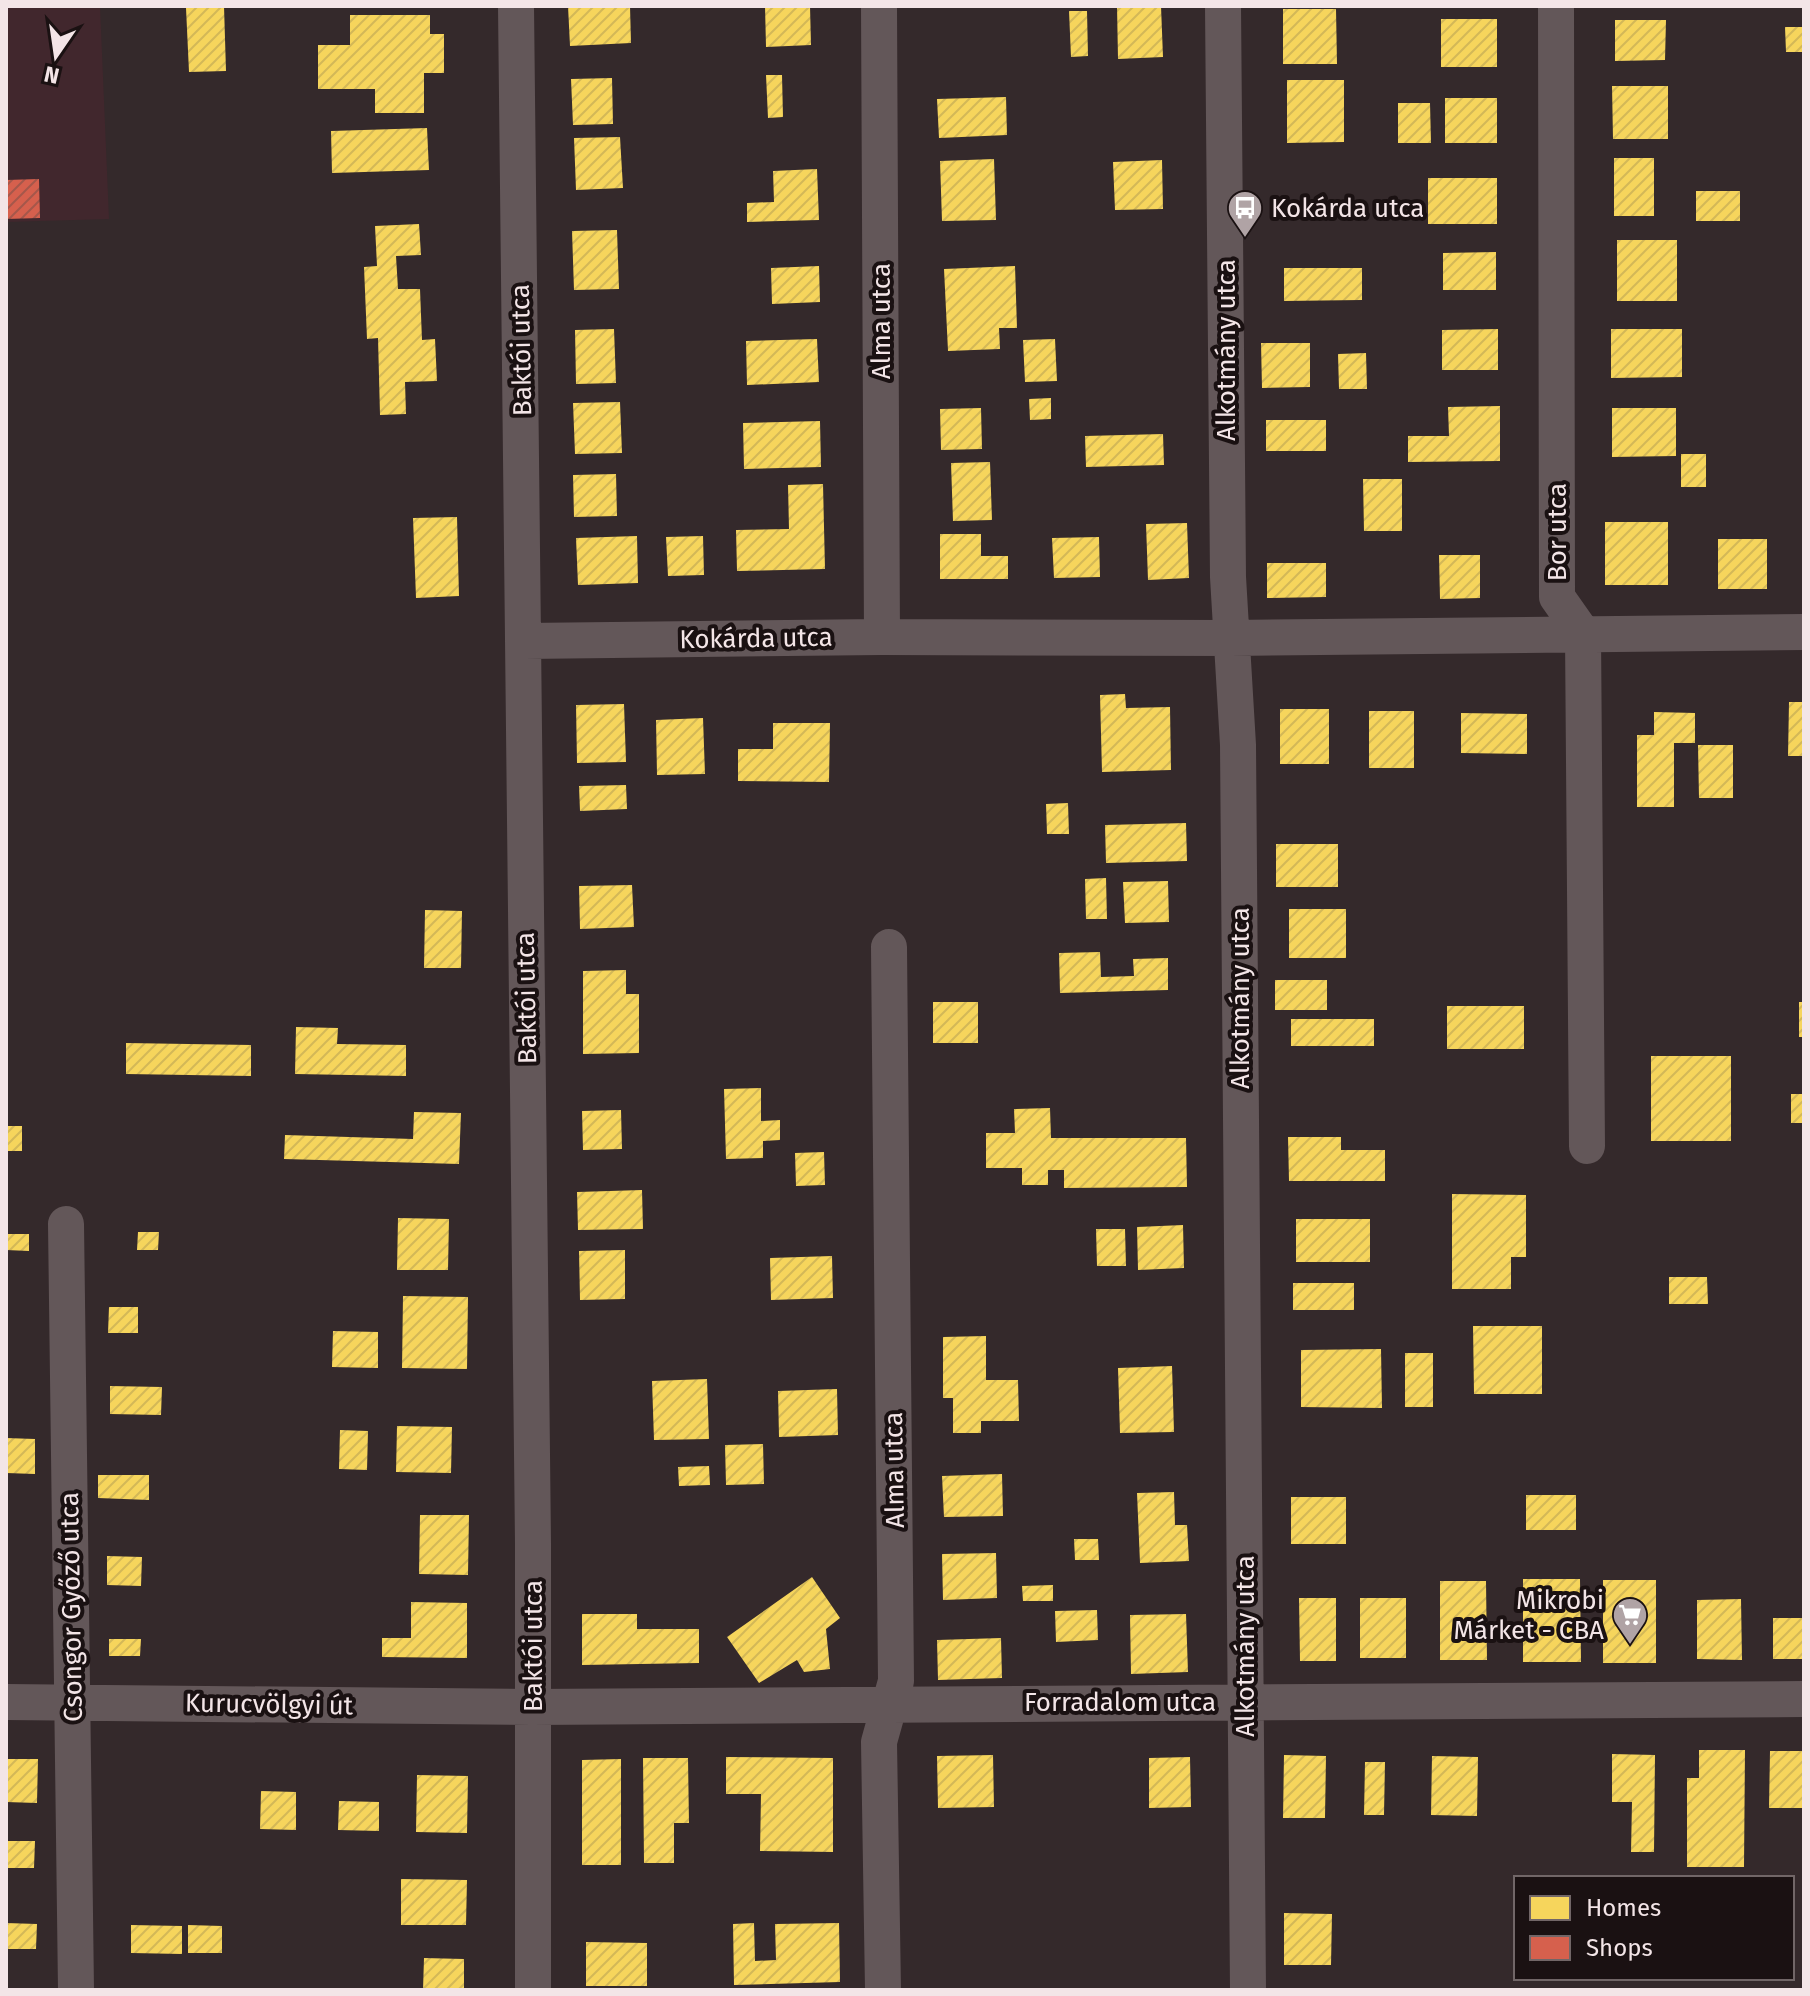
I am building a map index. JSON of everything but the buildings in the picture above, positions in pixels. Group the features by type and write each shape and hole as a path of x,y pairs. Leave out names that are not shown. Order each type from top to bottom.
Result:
{"street":[{"name":"Baktói utca","path":"516,6 525,641 533,1990"},
{"name":"Alma utca","path":"879,6 882,637"},
{"name":"Alkotmány utca","path":"1223,6 1228,562 1238,745 1248,1990"},
{"name":"Bor utca","path":"1556,6 1557,597 1583,634"},
{"name":"Kokárda utca","path":"525,641 1804,632"},
{"path":"1583,634 1587,1146"},
{"name":"Alma utca","path":"883,1990 879,1742 896,1681 889,947"},
{"name":"Csongor Győző utca","path":"66,1224 76,1990"},
{"name":"Forradalom utca","path":"532,1707 1804,1699"},
{"name":"Kurucvölgyi út","path":"6,1702 532,1707"}],"shaded area":[{"path":"6,6 100,6 109,219 6,222"}],"place":[{"name":"Kokárda utca","path":"1245,239"},
{"name":"Mikrobi Márket - CBA","path":"1630,1646"}]}
